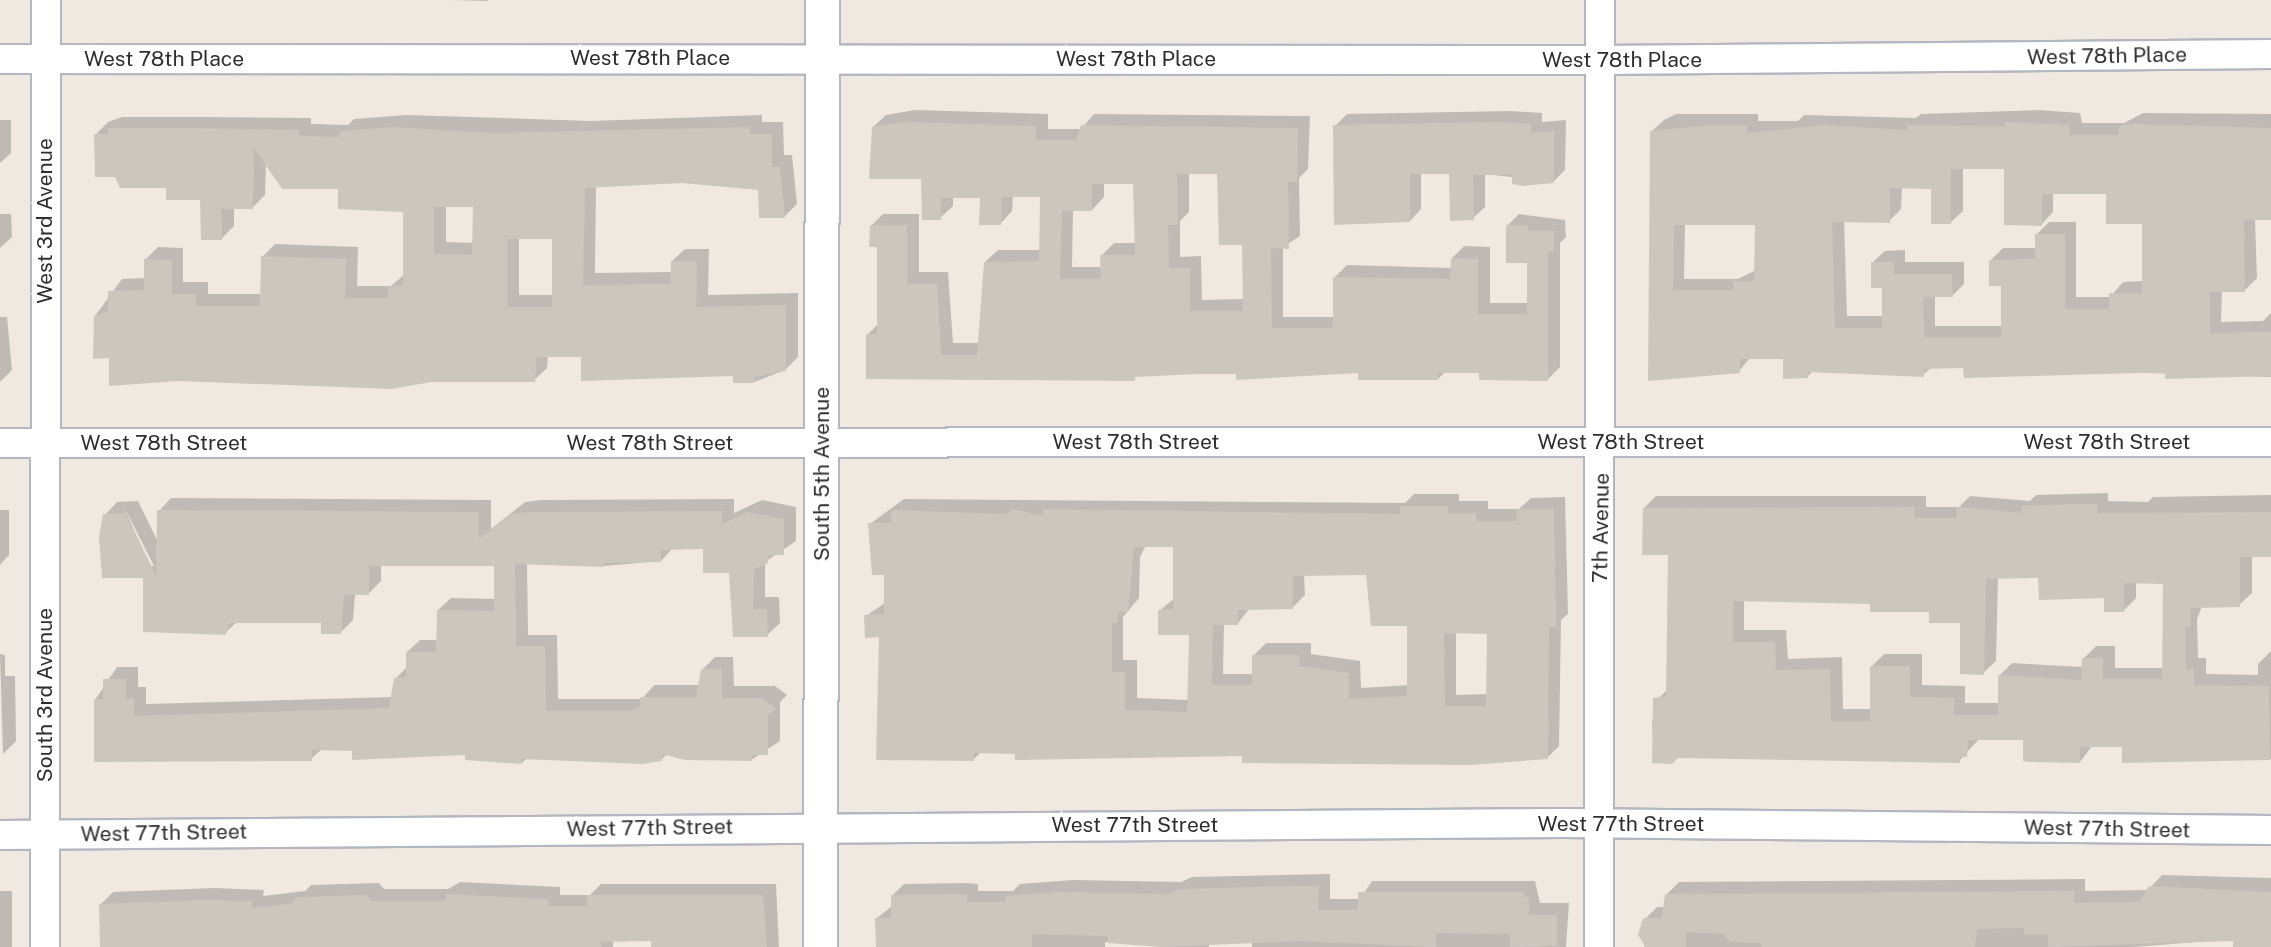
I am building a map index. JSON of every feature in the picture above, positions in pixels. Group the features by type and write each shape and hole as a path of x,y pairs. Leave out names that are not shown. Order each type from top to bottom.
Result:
{"street":[{"name":"West 3rd Avenue","path":"44,443 46,0"},
{"name":"South 5th Avenue","path":"820,947 822,0"},
{"name":"7th Avenue","path":"1599,947 1602,442 1600,0"},
{"name":"West 78th Place","path":"0,59 1600,60 2271,54"},
{"name":"West 78th Street","path":"0,443 2271,442"},
{"name":"South 3rd Avenue","path":"44,443 45,947"},
{"name":"West 77th Street","path":"0,835 822,826 1599,823 2271,830"}],"building":[{"path":"902,122 1036,126 1036,140 1076,140 1081,125 1298,128 1297,182 1288,182 1289,249 1271,248 1272,328 1333,328 1333,277 1450,279 1451,258 1478,259 1478,314 1527,314 1527,263 1506,263 1506,225 1528,225 1528,231 1554,231 1554,251 1548,251 1548,381 1479,380 1479,373 1438,373 1438,380 1358,380 1358,373 1236,380 1236,374 1135,377 1135,381 866,379 866,334 877,334 877,247 869,247 870,225 907,225 907,284 937,284 941,355 977,355 984,262 1039,261 1040,197 1002,197 1001,225 979,225 980,198 941,198 941,220 922,220 921,179 869,179 872,127","holes":["1177,174 1217,174 1219,245 1242,245 1243,311 1190,311 1190,268 1169,268 1168,225 1178,225","1092,184 1133,184 1135,255 1100,255 1101,279 1060,279 1062,211 1092,211"]},
{"path":"1499,122 1531,124 1531,133 1554,131 1554,183 1522,186 1512,184 1512,175 1473,175 1474,220 1450,221 1449,174 1410,174 1410,222 1334,225 1333,125"},
{"path":"2005,122 2069,125 2070,135 2118,135 2119,126 2130,124 2271,128 2271,220 2244,220 2245,292 2210,292 2210,333 2271,332 2271,376 2165,379 2165,373 2138,373 1964,378 1963,368 1924,369 1924,377 1808,372 1808,378 1783,379 1783,359 1740,359 1740,373 1648,381 1650,131 1712,125 1747,125 1747,133 1823,125 1907,130 1907,125 2005,126","holes":["1951,169 2004,169 2004,225 2042,226 2042,194 2106,194 2106,224 2142,224 2142,293 2109,293 2109,309 2065,309 2065,234 2035,234 2035,259 1989,260 1989,286 2001,286 2001,337 1924,337 1923,297 1953,297 1952,274 1894,274 1894,262 1871,262 1871,288 1882,288 1882,328 1835,328 1832,222 1890,223 1890,188 1931,189 1931,224 1951,224","1674,225 1755,225 1754,281 1733,281 1733,290 1673,290"]},
{"path":"393,127 492,133 750,127 750,134 772,134 772,167 780,167 785,218 759,218 758,190 682,183 585,188 583,285 670,284 671,261 697,261 696,307 786,305 786,371 754,377 754,383 733,383 733,376 581,381 581,357 537,357 535,382 431,382 392,389 178,381 109,386 109,358 93,359 94,316 108,311 108,291 144,290 144,259 172,260 172,294 196,294 196,306 260,306 261,256 346,259 345,298 388,298 388,287 403,285 403,212 338,209 338,189 282,189 254,148 253,209 221,209 222,240 201,240 200,200 166,200 166,188 120,188 115,177 95,177 94,134 108,134 108,128 196,128 299,130 299,136 340,137 340,131","holes":["434,207 473,207 472,255 434,254","507,239 552,239 552,307 507,307"]},
{"path":"2097,504 2097,513 2271,512 2271,557 2240,557 2240,607 2191,608 2191,627 2185,627 2186,669 2194,669 2194,685 2269,686 2270,760 2122,763 2122,747 2080,747 2080,763 2029,762 2023,761 2023,740 1968,740 1967,757 1960,757 1960,763 1678,758 1672,764 1652,763 1653,698 1666,696 1668,555 1642,555 1643,508 1914,507 1914,518 1957,518 1956,507 2022,513 2022,506","holes":["2038,578 2039,600 2104,598 2104,612 2124,612 2124,583 2163,584 2162,679 2103,679 2103,658 2082,658 2081,680 1998,675 1998,715 1954,715 1954,698 1910,697 1910,666 1870,666 1870,721 1831,721 1830,669 1776,670 1775,642 1733,642 1733,601 1870,604 1870,612 1929,612 1929,623 1960,623 1960,674 1984,675 1986,579"]},
{"path":"1400,506 1448,506 1448,513 1476,513 1476,521 1517,521 1517,509 1554,509 1556,627 1549,627 1548,759 1470,765 1242,763 1242,756 1015,760 1015,754 974,753 974,761 876,760 879,637 865,638 864,615 884,614 884,575 872,575 868,523 891,523 891,510 1007,514 1013,509 1043,516 1043,509 1400,514","holes":["1134,547 1173,547 1173,609 1158,610 1158,635 1189,635 1187,712 1125,710 1125,672 1112,672 1112,623 1118,623 1118,612 1128,612","1366,575 1371,626 1407,626 1407,696 1349,699 1349,673 1299,666 1299,655 1252,655 1252,685 1212,685 1213,625 1238,625 1238,610 1293,609 1293,576","1444,633 1487,634 1486,706 1445,706"]},
{"path":"157,510 479,512 479,539 511,514 529,512 722,511 722,524 748,512 784,519 784,555 768,555 768,563 754,569 753,609 767,609 768,637 733,637 729,573 703,573 703,549 661,550 661,562 604,563 604,567 515,564 516,646 545,646 546,711 632,711 640,707 640,697 696,697 701,669 722,669 722,698 762,698 776,709 768,715 768,755 752,755 752,761 685,760 662,754 662,761 642,764 522,759 522,764 465,760 465,755 352,760 352,751 312,750 312,761 94,762 94,699 103,699 103,679 126,679 126,699 134,699 134,716 389,708 394,678 406,677 406,652 436,652 437,610 494,611 494,566 369,566 369,595 344,595 341,634 321,634 321,623 229,623 226,635 143,632 143,578 102,578 99,537 103,514 125,513 156,575"},
{"path":"1319,886 1318,910 1358,910 1358,892 1523,892 1529,899 1529,915 1557,915 1557,946 1510,947 1510,934 1436,933 1436,947 1300,941 1161,947 1108,943 1108,936 1032,934 1032,947 876,947 875,918 891,918 891,895 955,894 967,895 967,902 1006,902 1006,896 1060,892 1168,894 1179,889"},
{"path":"2149,886 2271,892 2271,947 2233,947 2233,941 2048,947 2048,935 2024,935 2024,928 1977,929 1975,947 1761,947 1761,943 1730,942 1724,934 1686,932 1686,947 1646,947 1638,935 1643,918 1662,918 1665,894 2074,891 2074,903 2139,902"},
{"path":"446,894 548,899 548,906 587,906 587,895 763,895 767,947 651,947 651,941 601,942 601,947 100,947 99,904 201,900 252,901 252,908 292,903 297,897 366,895 372,901 435,901 446,900"}]}
